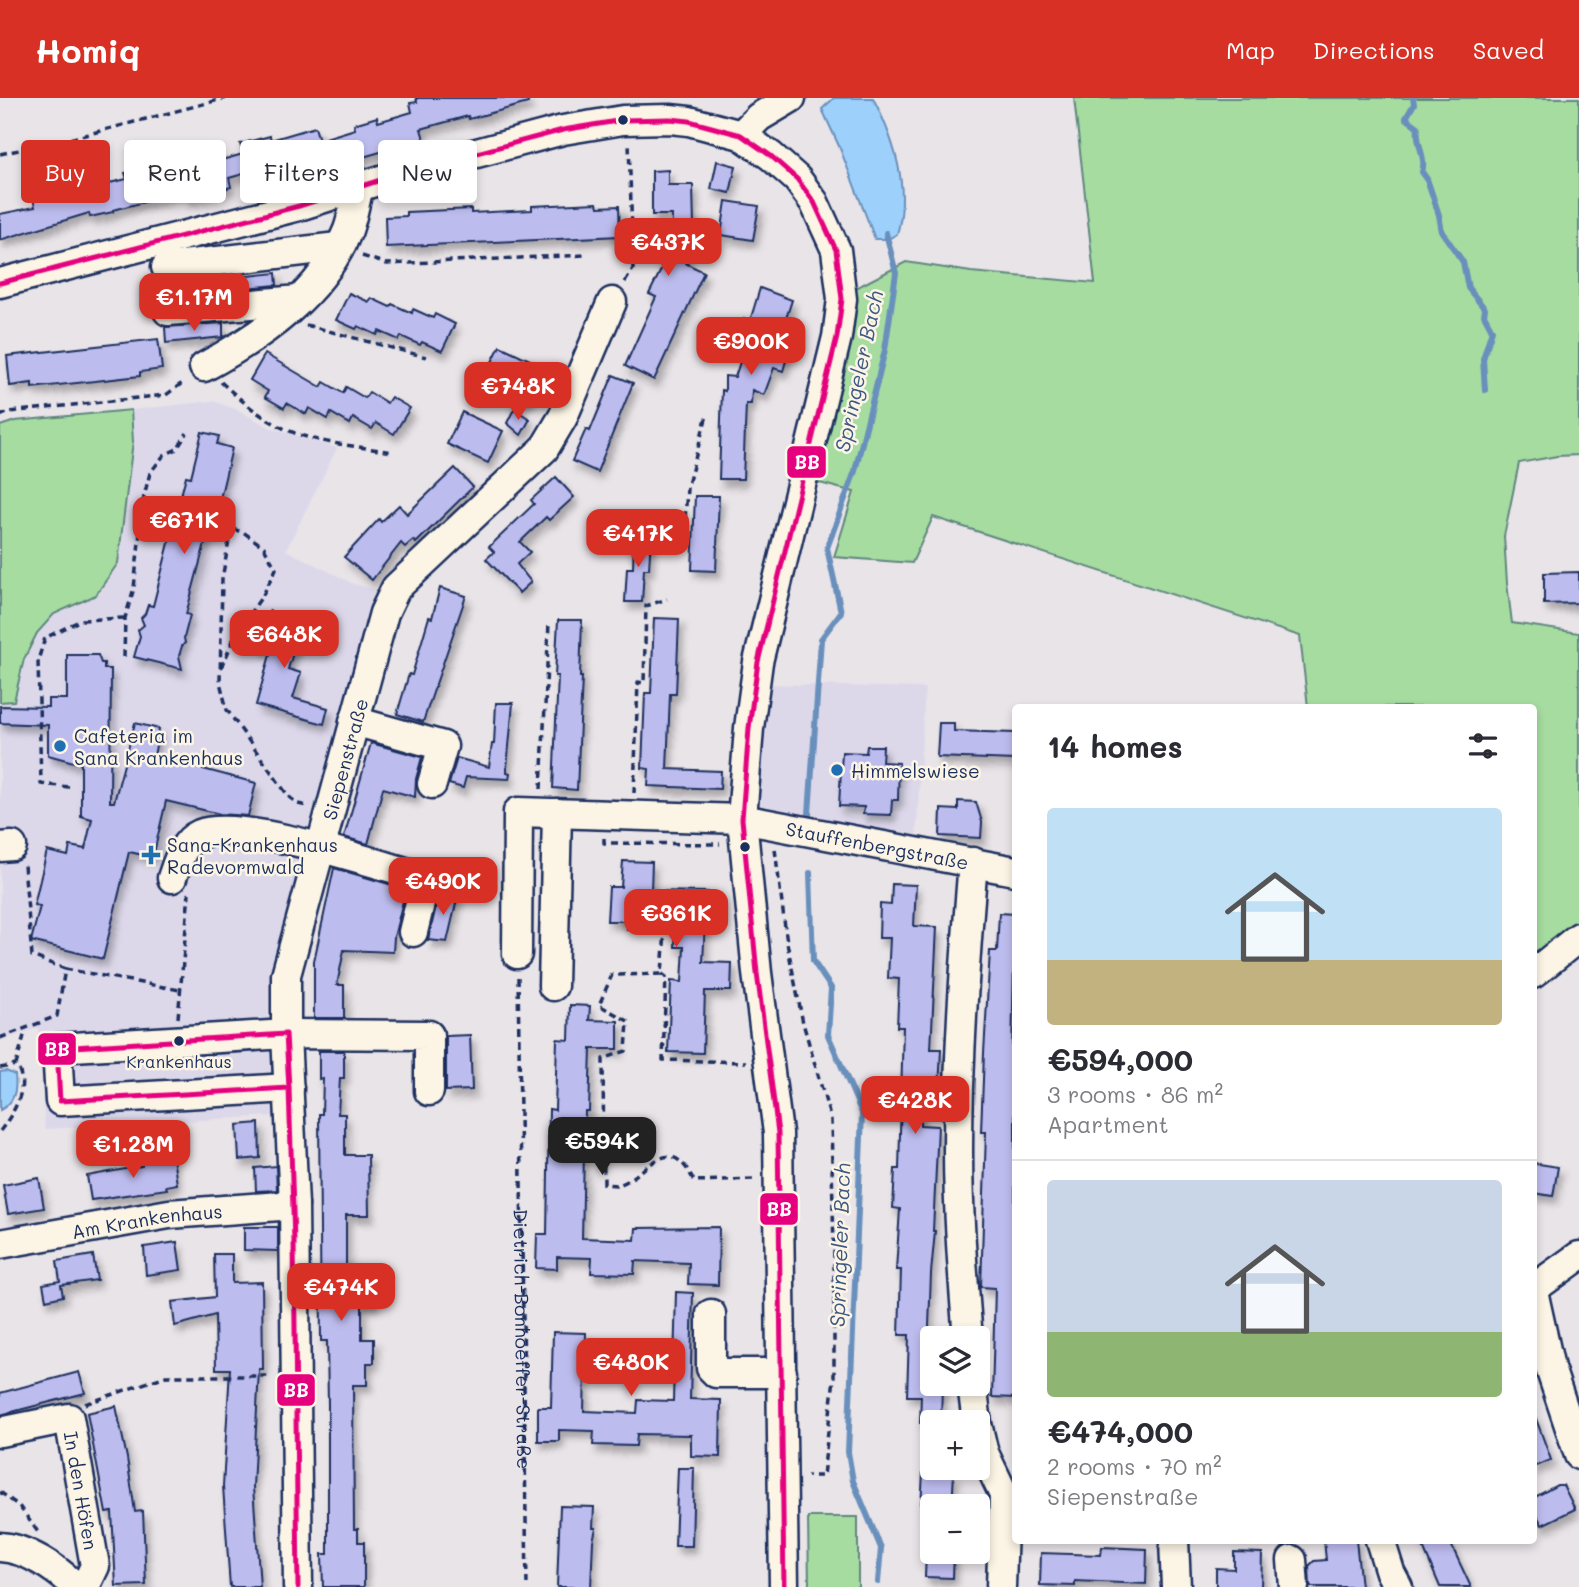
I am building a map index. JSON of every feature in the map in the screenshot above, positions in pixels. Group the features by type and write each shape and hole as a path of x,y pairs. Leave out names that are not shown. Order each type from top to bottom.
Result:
{"street":[{"path":"741,135 759,117 789,99"},
{"path":"364,186 574,128 628,120 688,121 741,135 771,156 797,179 814,202 836,250 842,291 837,337 758,662 749,728 742,819 757,973 778,1133 784,1587"},
{"path":"0,283 305,203"},
{"path":"204,367 245,345 290,309 324,269 338,247 348,230 355,203"},
{"path":"166,267 338,247"},
{"name":"Siepenstraße","path":"299,1587 295,1205 286,1034 286,975 384,612 396,588 544,449 563,416 612,302"},
{"path":"168,312 290,309"},
{"path":"354,722 443,746 432,784"},
{"path":"517,954 518,812 742,819"},
{"path":"549,813 553,986"},
{"name":"Stauffenbergstraße","path":"742,819 1012,870"},
{"path":"181,879 182,850 199,834 239,830 319,848 426,878 413,932"},
{"path":"967,1326 958,1153 962,998 973,862"},
{"path":"1537,971 1579,937"},
{"path":"289,1088 60,1101 57,1048 286,1034 429,1035 429,1091"},
{"name":"Am Krankenhaus","path":"0,1244 169,1214 295,1205"},
{"path":"1537,1287 1579,1256"},
{"path":"1537,1308 1550,1368 1579,1455"},
{"path":"711,1314 711,1368 716,1373 782,1373"},
{"name":"In den Höfen","path":"0,1432 69,1418 94,1566 85,1587"},
{"path":"990,1466 1004,1495 1001,1587"},
{"path":"1174,1544 1176,1587"},
{"path":"1381,1544 1398,1587"},
{"path":"0,1547 11,1547 44,1563 76,1587"}],"path":[{"path":"0,154 226,98"},
{"path":"612,302 633,270 628,120"},
{"path":"338,247 387,264 586,256"},
{"path":"290,309 426,357"},
{"path":"0,416 9,412 166,395 204,367 248,407 274,423 306,437 392,452"},
{"path":"668,539 684,538 687,488 707,415"},
{"path":"124,657 125,618 134,588 144,496 150,473 163,455 177,449 187,433"},
{"path":"221,526 243,531 264,547 276,569 263,595 236,633 221,670"},
{"path":"230,530 222,579 220,682 227,710 289,797 298,804 316,808"},
{"path":"633,816 638,682 644,683 646,606 667,598"},
{"path":"69,787 41,784 38,660 45,638 81,620 125,618"},
{"path":"549,623 549,813"},
{"path":"605,815 604,843 722,845"},
{"path":"772,824 789,956 803,1023 831,1119 834,1378 823,1476"},
{"path":"12,849 32,956 65,969 180,990"},
{"path":"177,1041 181,879"},
{"path":"626,929 664,930 662,974"},
{"name":"Dietrich-Bonhoeffer-Straße","path":"517,954 527,1587"},
{"path":"0,1038 57,1016 65,969"},
{"path":"769,1062 663,1060 666,977 662,974 612,975 599,1005 628,1021 626,1051 603,1059 604,1184 620,1185 663,1157 673,1158 688,1170 694,1181 779,1178"},
{"path":"0,1130 18,1105 20,1075 16,1065 25,1032"},
{"path":"0,1068 16,1065"},
{"path":"69,1418 76,1407 166,1376 295,1377"},
{"path":"0,1492 19,1506 45,1542 44,1563"}],"shaded area":[{"name":"Sana-Krankenhaus Radevormwald","path":"213,401 238,410 269,427 337,448 286,550 354,584 378,590 335,734 269,976 268,1014 274,1116 45,1129 38,1028 0,1041 0,702 14,701 24,659 37,633 54,614 96,595 133,441 131,410"},
{"name":"Himmelswiese","path":"765,684 925,688 916,840 764,812 753,789"}],"green space":[{"path":"1074,98 1579,98 1579,455 1519,463 1504,536 1512,623 1579,633 1579,931 1537,965 1537,704 1308,704 1300,636 933,517 912,563 834,557 854,492 808,480 848,292 906,262 971,272 1095,283"},
{"path":"131,410 133,441 118,563 96,595 54,614 37,633 24,659 14,701 0,702 0,426 15,421"},
{"path":"808,1517 858,1517 858,1587 809,1587"}],"water":[{"path":"834,98 873,98 888,130 898,164 902,199 897,234 888,239 875,239 822,109"},
{"path":"6,1071 15,1075 15,1091 9,1104 0,1110 0,1072"}],"building":[{"path":"416,98 527,98 528,103 421,129 424,140 378,140 378,153 364,157 364,140 319,140 355,129 354,124 377,117 378,122 412,112 410,103 417,102"},
{"path":"315,127 319,140 271,140"},
{"path":"270,136 271,140 255,140"},
{"path":"240,155 240,175 229,178 231,187 226,188 226,159"},
{"path":"717,161 736,166 730,193 711,189"},
{"path":"668,170 668,185 693,185 694,227 685,263 704,272 654,380 625,366 656,297 649,294 671,250 672,215 652,215 652,171"},
{"path":"124,180 124,203 141,203 90,217 89,213 0,240 0,214 35,207 34,203 110,203 110,183"},
{"path":"726,201 759,206 753,240 721,235"},
{"path":"597,203 598,207 619,206 620,236 386,247 385,217 406,216 406,212 471,209 471,213 532,210 532,206"},
{"path":"276,273 277,285 162,296 161,285"},
{"path":"760,288 792,300 777,346 788,354 783,371 774,368 764,395 752,390 751,404 746,404 743,479 719,479 722,390 725,391 725,376 735,377 746,344 737,341 744,319 750,321"},
{"path":"349,293 369,302 371,298 390,307 392,304 412,313 413,309 433,318 435,314 455,324 442,351 401,336 399,340 379,331 377,335 358,326 356,329 336,320"},
{"path":"223,323 223,337 166,343 165,327"},
{"path":"158,339 162,369 140,372 140,376 32,388 32,383 10,386 7,356"},
{"path":"500,346 545,367 528,401 490,381 497,364 492,362"},
{"path":"265,354 321,387 324,382 343,393 346,387 365,398 369,392 387,403 391,397 410,408 394,434 376,423 372,429 353,418 350,424 331,413 328,419 309,408 306,414 287,403 284,408 265,397 268,391 250,380"},
{"path":"613,375 633,383 597,472 572,461 586,429 590,431"},
{"path":"514,409 530,419 521,435 507,423"},
{"path":"462,412 503,431 488,463 447,444"},
{"path":"202,432 219,436 217,444 232,448 212,533 208,532 186,614 190,615 185,643 179,656 182,669 134,657 140,636 138,630 144,625 141,618 148,605 153,606 186,476 191,477"},
{"path":"455,468 473,487 416,543 413,540 405,547 401,543 372,580 344,557 379,519 381,522 399,505 407,514"},
{"path":"556,477 574,497 549,520 546,517 520,542 530,552 517,564 531,582 519,593 486,559 494,552 489,547 534,504 531,500"},
{"path":"695,496 719,496 716,571 692,570"},
{"path":"634,536 651,536 649,569 644,569 642,602 625,602 627,568 633,568"},
{"path":"1579,572 1579,603 1544,604 1544,573"},
{"path":"440,588 466,596 423,722 397,714 429,617 432,618"},
{"path":"269,611 303,621 288,669 301,673 293,698 328,708 324,724 256,705 271,651 258,646"},
{"path":"654,618 679,619 676,694 670,694 667,769 721,771 720,789 648,786 649,769 642,768 645,693 651,693"},
{"path":"558,620 582,620 577,790 553,788"},
{"path":"67,655 98,655 101,663 104,663 104,669 111,669 110,802 114,802 135,723 159,729 154,756 256,783 248,816 220,814 166,801 153,857 129,852 103,959 31,941 40,906 34,905 47,851 68,856 70,846 85,849 92,819 81,816 81,764 48,755 48,725 0,723 0,706 48,707 48,699 67,699"},
{"path":"496,703 513,703 507,768 509,779 466,777 463,788 449,784 457,758 489,767 494,744"},
{"path":"939,723 954,723 954,731 1012,733 1012,760 937,757"},
{"path":"371,743 422,757 416,779 415,797 383,788 368,844 344,837"},
{"path":"867,746 883,746 882,762 899,763 898,800 892,800 891,815 863,814 864,807 839,806 842,752 866,753"},
{"path":"958,801 976,802 982,822 981,838 940,836 941,809 958,810"},
{"path":"623,861 652,862 651,891 708,892 707,903 713,903 712,923 705,923 703,962 732,963 731,991 705,991 703,1053 668,1052 671,981 682,982 684,947 675,947 676,921 663,921 663,911 629,910 629,921 607,921 609,887 621,887"},
{"path":"334,868 406,889 393,952 344,950 337,985 344,985 344,1018 314,1018 314,961"},
{"path":"892,884 916,885 914,926 937,927 931,1049 941,1049 939,1089 921,1088 920,1125 938,1126 929,1326 920,1326 920,1396 907,1396 909,1335 899,1335 901,1270 896,1270 900,1209 893,1208 895,1169 899,1169 903,1027 897,1027 899,979 888,978 890,938 879,938 880,904 891,905"},
{"path":"440,890 458,895 447,942 428,940"},
{"path":"999,913 1012,914 1012,1398 992,1397 995,1288 981,1287 986,1132 981,1132 984,1053 990,951 997,951"},
{"path":"570,1005 590,1006 589,1020 618,1021 618,1049 591,1049 589,1111 585,1111 582,1238 635,1240 636,1228 719,1227 718,1285 688,1284 689,1263 635,1261 634,1274 591,1273 592,1258 557,1257 557,1269 536,1268 537,1234 547,1234 549,1109 555,1110 557,1039 569,1040"},
{"path":"470,1035 472,1090 446,1091 446,1036"},
{"path":"319,1051 344,1051 344,1078 340,1078 338,1114 345,1114 345,1155 368,1155 369,1215 346,1215 346,1278 374,1278 374,1304 362,1304 362,1339 374,1339 374,1363 367,1363 367,1385 353,1385 354,1529 358,1529 358,1542 364,1542 364,1587 323,1587 322,1554 328,1554 328,1404 327,1341 321,1341 319,1114 322,1114 323,1078 319,1079"},
{"path":"259,1123 260,1158 239,1160 237,1125"},
{"path":"173,1158 177,1184 166,1186 167,1189 91,1200 87,1176 142,1166 142,1162"},
{"path":"1537,1164 1558,1167 1553,1196 1537,1194"},
{"path":"276,1166 277,1190 256,1191 255,1168"},
{"path":"39,1178 44,1208 8,1214 3,1185"},
{"path":"244,1227 278,1227 278,1251 244,1250"},
{"path":"177,1242 181,1270 146,1275 144,1247"},
{"path":"214,1254 232,1254 232,1283 262,1282 263,1369 259,1369 253,1487 260,1587 230,1587 223,1486 230,1369 216,1369 215,1315 175,1326 172,1302 215,1297"},
{"path":"93,1255 97,1280 61,1285 63,1296 46,1300 43,1284 60,1281 57,1261"},
{"path":"676,1292 693,1293 690,1399 721,1400 720,1457 691,1456 691,1435 637,1434 636,1446 593,1445 594,1431 559,1430 559,1441 538,1441 538,1407 551,1407 553,1332 586,1333 584,1411 637,1413 638,1400 673,1401"},
{"path":"79,1372 85,1393 0,1415 0,1393"},
{"path":"921,1396 942,1396 941,1410 920,1410"},
{"path":"116,1406 135,1512 143,1511 146,1585 116,1586 112,1512 106,1513 87,1413"},
{"path":"1537,1422 1551,1460 1537,1465"},
{"path":"678,1468 694,1468 692,1546 675,1546"},
{"path":"923,1480 954,1480 953,1494 922,1494"},
{"path":"1557,1485 1563,1485 1575,1509 1542,1525 1537,1516 1537,1496"},
{"path":"560,1506 594,1507 593,1528 596,1528 591,1587 557,1587"},
{"path":"1324,1544 1356,1544 1361,1587 1310,1587 1309,1566 1314,1561 1326,1560"},
{"path":"1422,1544 1451,1544 1471,1587 1440,1587"},
{"path":"1102,1547 1147,1549 1146,1584 1075,1581 1075,1586 1040,1585 1041,1553 1101,1555"},
{"path":"1234,1552 1262,1553 1261,1587 1216,1587 1216,1568 1234,1569"},
{"path":"926,1564 954,1564 953,1578 925,1577"}],"waterway":[{"path":"1413,98 1414,104 1406,118 1418,127 1422,172 1427,179 1442,232 1463,262 1468,288 1485,309 1484,315 1492,330 1483,359 1485,390"},
{"name":"Springeler Bach","path":"809,814 821,639 841,612 827,548 855,471 885,350 896,273 886,233"},
{"name":"Springeler Bach","path":"810,873 813,961 831,988 828,1035 862,1113 848,1452 853,1481 881,1548 878,1582"}],"transit line":[{"name":"BB","path":"0,283 299,206 409,171 563,130 623,120 689,121 741,135 797,179 814,202 836,250 842,299 837,337 758,662 749,728 742,819 757,973 778,1133 784,1587"},
{"name":"BB","path":"286,1034 289,1088 60,1101 57,1048 286,1034"},
{"name":"BB","path":"289,1088 294,1241 298,1587"}],"place":[{"name":"Cafeteria im Sana Krankenhaus","path":"60,746"},
{"name":"Himmelswiese","path":"837,770"},
{"name":"Sana-Krankenhaus Radevormwald","path":"151,855"},
{"name":"Krankenhaus","path":"179,1041"}]}
